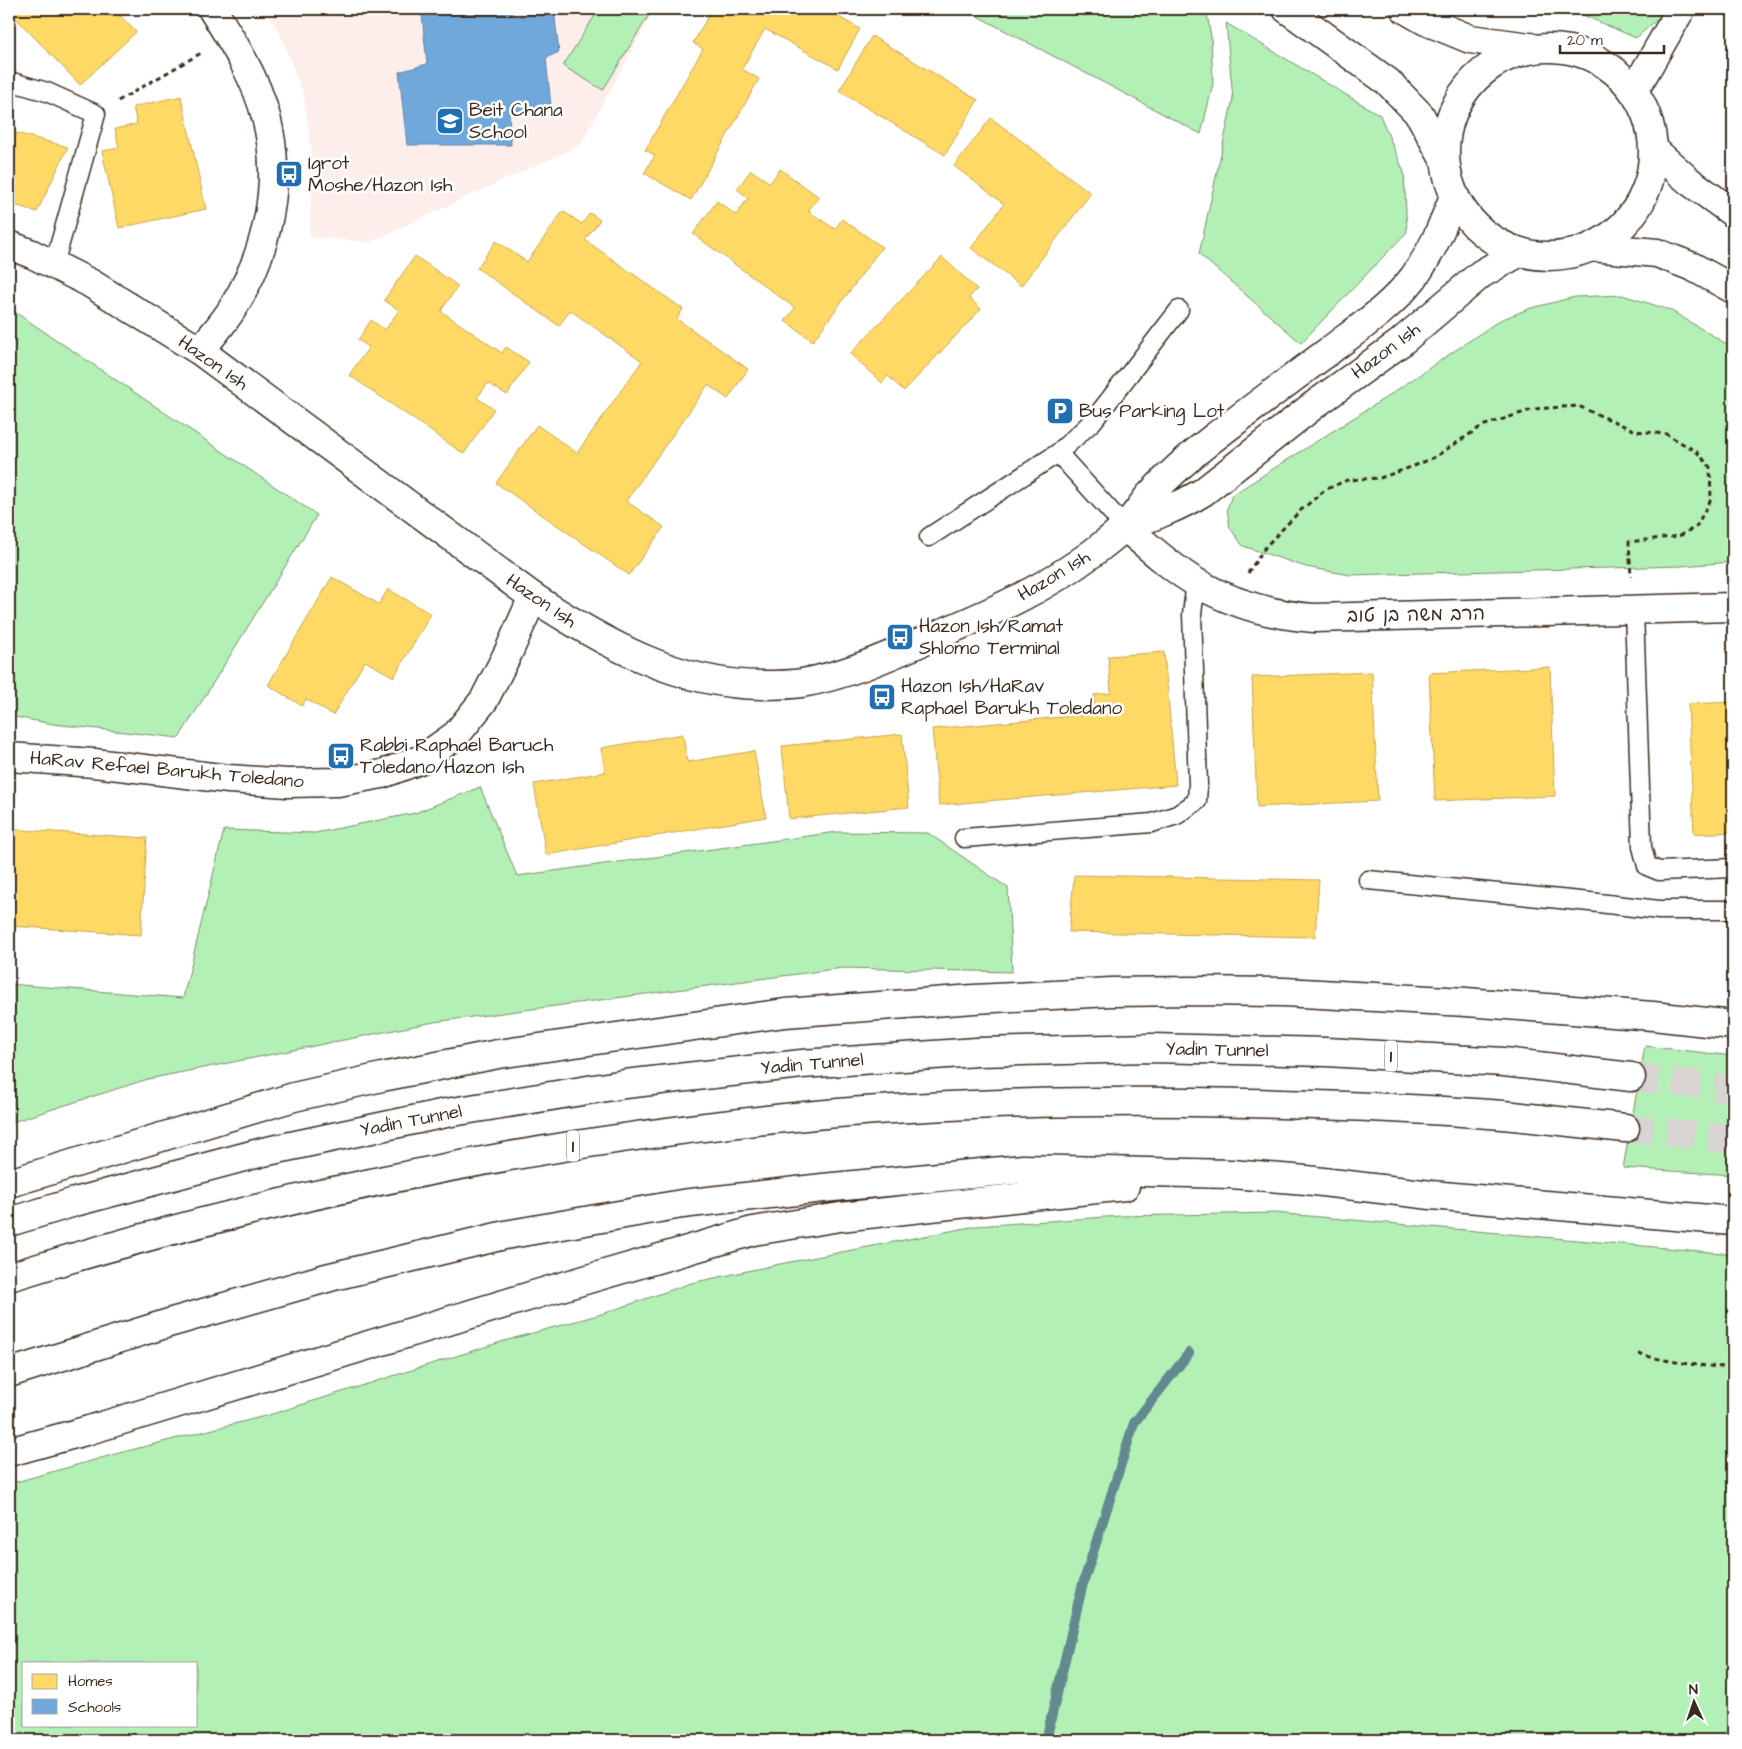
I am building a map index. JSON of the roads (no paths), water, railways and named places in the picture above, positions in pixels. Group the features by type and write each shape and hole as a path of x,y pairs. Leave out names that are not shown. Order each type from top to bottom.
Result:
{"main road":[{"path":"200,351 234,306 254,266 267,224 273,190 274,155 266,116 257,89 229,36 212,9"},
{"path":"1287,9 1388,82 1420,115 1445,162 1454,196 1471,221 1493,240 1520,252 1556,256 1592,246 1617,230 1638,207 1650,179 1653,149 1648,118 1634,91 1616,72 1592,57 1566,49 1539,48 1470,39 1426,21 1406,9"},
{"path":"1634,91 1681,9"},
{"path":"1445,162 1446,130 1459,99 1480,74 1507,56 1539,48"},
{"path":"1653,149 1688,181 1733,213"},
{"name":"Hazon Ish","path":"9,245 54,264 90,283 200,351 533,597 590,633 670,670 726,682 751,685 798,684 864,666 964,624 1054,580 1094,552 1125,527 1148,498 1171,474 1205,445 1386,308 1412,278 1432,250 1454,196"},
{"path":"1592,246 1657,253 1693,267 1733,288"},
{"name":"Hazon Ish","path":"1125,527 1188,502 1203,492 1314,405 1400,343 1481,274 1520,252"},
{"name":"הרב משה בן טוב","path":"1125,527 1168,563 1196,582 1232,600 1286,616 1314,618 1733,607"},
{"name":"HaRav Refael Barukh Toledano","path":"9,757 94,763 230,779 287,783 338,782 382,774 422,759 456,735 484,700 509,651 533,597"},
{"path":"9,1183 294,1097 382,1077 498,1054 785,1013 974,999 1111,992 1284,992 1457,1001 1653,1016 1733,1025"},
{"name":"Yadin Tunnel","path":"9,1222 75,1202 263,1152 446,1113 625,1084 802,1064 977,1052 1161,1049 1326,1052 1494,1061 1631,1077"},
{"name":"1","path":"9,1277 90,1252 275,1204 456,1165 633,1136 806,1116 979,1105 1151,1101 1324,1105 1500,1115 1625,1128"},
{"path":"9,1373 172,1322 330,1277 505,1235 682,1204 832,1187 1023,1169 1231,1174 1306,1180 1431,1195 1733,1221"},
{"path":"9,1452 88,1430 546,1291 753,1232 840,1217 1231,1174"}],"lane":[{"path":"9,81 47,92 96,114 54,264"},
{"path":"929,537 1058,453 1093,422 1179,310"},
{"path":"1058,453 1125,527"},
{"path":"964,838 1152,822 1177,816 1197,801 1192,614 1196,582"},
{"path":"1634,610 1642,847 1647,866 1659,871 1733,868"},
{"path":"1368,880 1659,910 1733,910"}],"waterway":[{"path":"1046,1740 1082,1587 1134,1423 1189,1353"}],"tunnel":[{"path":"1631,1077 1733,1089"},
{"path":"1625,1128 1733,1139"}],"place":[{"name":"Beit Chana School","path":"450,121"},
{"name":"Igrot Moshe/Hazon Ish","path":"289,174"},
{"name":"Bus Parking Lot","path":"1060,411"},
{"name":"Hazon Ish/Ramat Shlomo Terminal","path":"900,637"},
{"name":"Hazon Ish/HaRav Raphael Barukh Toledano","path":"882,697"},
{"name":"Rabbi Raphael Baruch Toledano/Hazon Ish","path":"341,756"}]}
